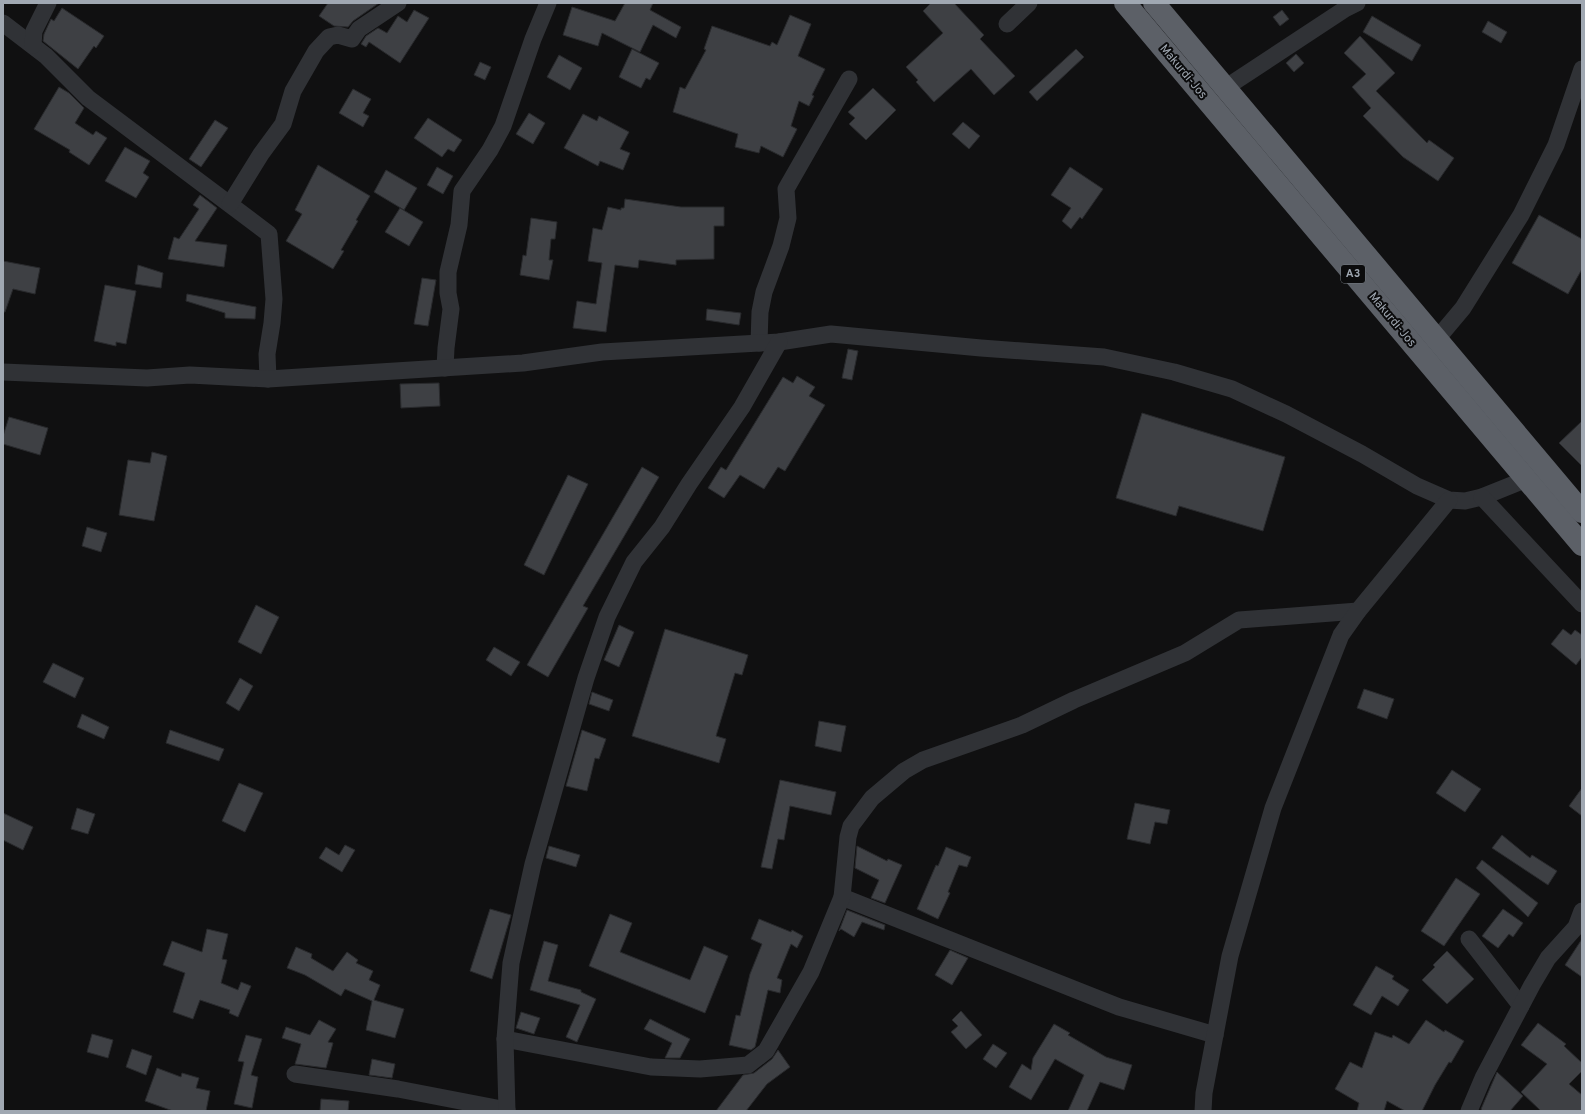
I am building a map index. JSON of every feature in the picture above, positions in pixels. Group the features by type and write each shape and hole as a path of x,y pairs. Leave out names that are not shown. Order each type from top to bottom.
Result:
{"highway":[{"name":"Makurdi-Jos","path":"1125,3 1582,545"},
{"name":"Makurdi-Jos","path":"1154,3 1582,512"}],"street":[{"path":"33,46 34,31 48,3"},
{"path":"230,204 261,154 283,124 293,91 316,52 328,37 338,35 352,39 359,29 398,3"},
{"path":"446,368 446,348 451,309 448,293 448,272 459,225 462,191 490,150 503,126 533,39 548,3"},
{"path":"1007,24 1029,3"},
{"path":"1225,88 1345,9 1357,3"},
{"path":"3,23 33,46 88,98 269,234 274,299 267,354 268,379"},
{"path":"1437,339 1463,308 1521,215 1556,145 1582,69"},
{"path":"759,343 760,312 764,292 781,246 788,218 786,189 849,79"},
{"path":"3,372 147,378 190,375 268,379 523,363 602,352 779,342 831,334 1104,358 1174,372 1232,389 1286,414 1362,454 1417,486 1449,500 1465,501 1482,497 1526,479"},
{"path":"295,1074 398,1089 507,1111 505,1039 511,963 533,864 586,678 608,617 634,562 662,527 688,484 742,407 779,342"},
{"path":"1482,497 1582,604"},
{"path":"1203,1111 1204,1094 1230,956 1273,808 1341,635 1358,611 1449,500"},
{"path":"505,1039 651,1067 700,1069 748,1065 766,1051 800,995 811,972 842,897 848,837 852,826 872,798 904,771 923,760 1022,725 1074,700 1186,652 1238,620 1358,611"},
{"path":"842,897 1119,1007 1215,1035"},
{"path":"1469,1111 1483,1078 1548,958 1576,927 1582,911"},
{"path":"1469,939 1521,1006"}],"building":[{"path":"328,3 379,3 353,21 348,27 334,26 319,16"},
{"path":"625,3 653,3 650,10 681,27 676,38 653,25 640,52 602,33 598,46 563,35 572,7 615,21"},
{"path":"931,3 954,3 984,35 980,39 1015,76 994,95 971,69 934,102 916,82 918,80 906,67 943,33 923,11"},
{"path":"62,8 104,36 96,48 94,46 78,69 43,41 44,34 51,19 54,21"},
{"path":"414,10 429,18 400,63 369,42 366,47 361,44 366,36 378,28 387,33 398,16 407,22"},
{"path":"1282,10 1289,19 1280,26 1273,17"},
{"path":"790,15 811,24 798,56 825,69 812,95 814,96 809,106 799,101 791,126 797,129 783,157 761,146 759,153 735,147 738,134 673,112 680,87 685,89 706,50 704,49 712,26 770,46 772,42 777,45"},
{"path":"1372,16 1421,45 1412,61 1363,32"},
{"path":"1488,21 1507,32 1501,43 1482,32"},
{"path":"1360,36 1395,73 1376,91 1427,143 1429,140 1454,158 1438,181 1403,157 1363,116 1371,108 1352,87 1366,74 1344,53"},
{"path":"632,49 659,63 650,80 646,78 641,88 619,77"},
{"path":"1076,49 1084,57 1037,101 1029,92"},
{"path":"1296,54 1304,63 1294,72 1286,63"},
{"path":"559,55 582,68 570,90 547,77"},
{"path":"480,62 491,67 485,80 474,75"},
{"path":"59,87 69,93 84,108 75,123 93,135 96,131 107,138 89,165 69,152 70,150 34,129"},
{"path":"873,88 896,110 866,140 849,124 855,118 848,112"},
{"path":"353,89 371,99 363,113 369,116 363,127 339,113"},
{"path":"529,113 545,123 533,144 516,134"},
{"path":"583,114 597,121 599,116 629,132 620,149 630,153 623,170 600,161 598,166 564,148"},
{"path":"428,118 462,140 454,152 448,149 442,157 414,138"},
{"path":"215,120 228,128 201,167 189,159"},
{"path":"963,122 980,136 969,149 952,134"},
{"path":"125,147 150,161 143,173 149,177 136,198 105,181"},
{"path":"318,165 370,196 356,220 358,221 341,250 344,251 333,269 286,241 302,214 295,210"},
{"path":"437,167 453,176 443,194 427,185"},
{"path":"1070,167 1103,189 1082,219 1080,217 1071,229 1062,221 1071,208 1051,195"},
{"path":"386,170 417,188 404,210 374,192"},
{"path":"200,195 217,208 195,241 227,245 224,267 168,259 174,237 179,239 199,209 193,205"},
{"path":"625,199 681,207 724,207 724,226 714,226 714,259 676,260 676,265 639,260 638,268 615,265 606,332 573,328 577,301 596,304 602,263 588,261 593,228 602,230 608,207 621,210 621,208 624,208"},
{"path":"400,208 423,222 409,246 385,232"},
{"path":"1539,215 1582,239 1582,269 1568,294 1512,263"},
{"path":"531,218 557,222 555,239 551,239 549,260 553,260 549,280 520,275 523,255 526,256"},
{"path":"3,261 40,268 35,294 13,289 5,312 3,312"},
{"path":"138,265 163,273 161,288 135,284"},
{"path":"422,278 436,280 428,326 414,324"},
{"path":"105,285 136,291 126,344 116,342 116,346 94,341"},
{"path":"187,294 256,307 255,319 225,318 225,313 186,301"},
{"path":"707,309 741,313 739,325 706,320"},
{"path":"848,349 858,351 852,380 842,378"},
{"path":"797,376 815,387 809,396 825,405 785,471 778,467 764,489 740,475 724,498 708,488 721,467 726,470 783,377 793,383"},
{"path":"439,383 440,406 401,408 400,384"},
{"path":"1142,413 1285,457 1263,531 1179,506 1176,516 1116,498"},
{"path":"9,417 48,428 40,455 3,444 3,436"},
{"path":"1582,421 1582,466 1559,443"},
{"path":"152,452 167,456 154,521 119,515 128,460 150,463"},
{"path":"642,467 659,477 583,606 588,608 548,677 527,665"},
{"path":"568,475 588,484 544,575 524,565"},
{"path":"87,527 107,533 101,552 82,546"},
{"path":"256,605 279,617 261,654 238,642"},
{"path":"619,625 634,632 619,667 604,660"},
{"path":"665,629 748,655 742,675 735,673 716,736 726,739 719,763 632,736"},
{"path":"1563,629 1571,635 1575,630 1582,635 1582,657 1576,665 1551,644"},
{"path":"494,647 520,662 511,676 486,660"},
{"path":"53,663 84,678 75,698 43,682"},
{"path":"240,678 253,686 239,711 226,703"},
{"path":"1364,689 1394,699 1387,719 1357,708"},
{"path":"592,692 613,700 609,711 589,704"},
{"path":"82,714 109,727 104,739 77,727"},
{"path":"819,721 846,726 841,752 815,746"},
{"path":"170,730 224,749 219,761 166,743"},
{"path":"582,730 606,739 599,759 595,758 587,791 566,786"},
{"path":"1452,770 1481,789 1465,812 1436,793"},
{"path":"780,780 836,792 831,815 790,806 784,840 778,839 772,869 761,867"},
{"path":"239,783 263,793 245,832 222,821"},
{"path":"1582,788 1582,816 1569,806"},
{"path":"1135,803 1170,810 1167,824 1155,822 1150,844 1127,839"},
{"path":"77,808 95,814 88,834 71,829"},
{"path":"3,813 33,827 23,850 3,840"},
{"path":"1502,835 1530,858 1532,855 1557,871 1548,885 1492,848"},
{"path":"345,845 355,850 342,872 319,858 326,847 339,855"},
{"path":"549,846 580,855 576,867 546,858"},
{"path":"857,846 887,861 888,859 902,865 885,903 871,898 879,880 855,868"},
{"path":"946,847 971,857 967,867 959,865 948,892 950,893 938,919 917,909 936,865 938,866"},
{"path":"1482,860 1538,903 1528,917 1476,868"},
{"path":"1456,878 1480,894 1444,946 1421,931"},
{"path":"490,909 511,915 492,979 470,971"},
{"path":"1503,909 1523,923 1513,937 1509,934 1498,948 1482,936"},
{"path":"847,910 885,925 884,930 862,922 854,937 841,929 839,931"},
{"path":"610,914 632,923 620,952 690,980 704,946 728,956 705,1013 589,966"},
{"path":"759,919 791,932 792,930 803,936 797,948 791,944 777,978 782,980 780,993 768,990 755,1047 751,1050 729,1045 736,1015 740,1016 750,974 762,944 751,939"},
{"path":"207,929 228,934 222,959 227,960 221,983 238,990 241,982 251,986 238,1017 229,1013 230,1010 200,1000 193,1019 173,1012 185,973 163,965 172,941 202,952"},
{"path":"1582,939 1582,977 1565,965"},
{"path":"544,941 558,945 548,981 581,990 581,992 596,999 577,1042 566,1037 580,1005 530,990"},
{"path":"296,947 312,954 311,958 333,971 347,952 358,960 356,963 373,971 369,980 380,985 374,1000 404,1009 395,1038 366,1030 372,1001 345,989 341,996 305,975 287,968"},
{"path":"950,950 968,958 952,985 935,975"},
{"path":"1447,951 1474,979 1447,1004 1422,980 1435,967 1433,965"},
{"path":"1376,966 1394,976 1392,979 1409,990 1398,1006 1382,996 1371,1015 1353,1005"},
{"path":"961,1011 982,1035 966,1049 951,1032 958,1026 952,1020"},
{"path":"521,1012 540,1018 534,1034 516,1028"},
{"path":"650,1019 690,1039 680,1058 665,1058 672,1043 644,1029"},
{"path":"319,1020 336,1029 328,1042 333,1043 326,1068 295,1064 301,1044 282,1038 286,1027 310,1035"},
{"path":"1426,1020 1444,1032 1445,1030 1464,1041 1451,1063 1449,1062 1435,1085 1422,1111 1405,1111 1387,1101 1384,1111 1357,1111 1359,1103 1335,1089 1350,1062 1362,1068 1375,1032 1392,1038 1393,1035 1409,1044"},
{"path":"1538,1023 1566,1044 1564,1046 1582,1063 1582,1071 1569,1084 1582,1095 1582,1111 1541,1111 1521,1092 1547,1064 1521,1045"},
{"path":"1054,1024 1070,1033 1068,1035 1106,1057 1132,1065 1124,1090 1100,1082 1087,1111 1068,1111 1084,1075 1055,1059 1031,1100 1009,1087 1022,1064 1031,1070 1033,1058"},
{"path":"92,1034 113,1040 108,1058 87,1052"},
{"path":"246,1035 262,1039 251,1075 258,1077 252,1108 234,1104 244,1062 238,1061"},
{"path":"993,1044 1007,1053 996,1068 983,1059"},
{"path":"132,1049 152,1056 146,1075 126,1067"},
{"path":"778,1050 790,1067 767,1084 746,1111 716,1111 743,1075 754,1073 772,1059"},
{"path":"372,1059 395,1064 392,1078 369,1075"},
{"path":"157,1068 181,1077 182,1073 199,1078 196,1088 210,1091 206,1111 173,1111 145,1101"},
{"path":"1497,1072 1523,1096 1510,1111 1482,1111 1481,1109"},
{"path":"321,1099 349,1101 348,1111 320,1111"}]}
